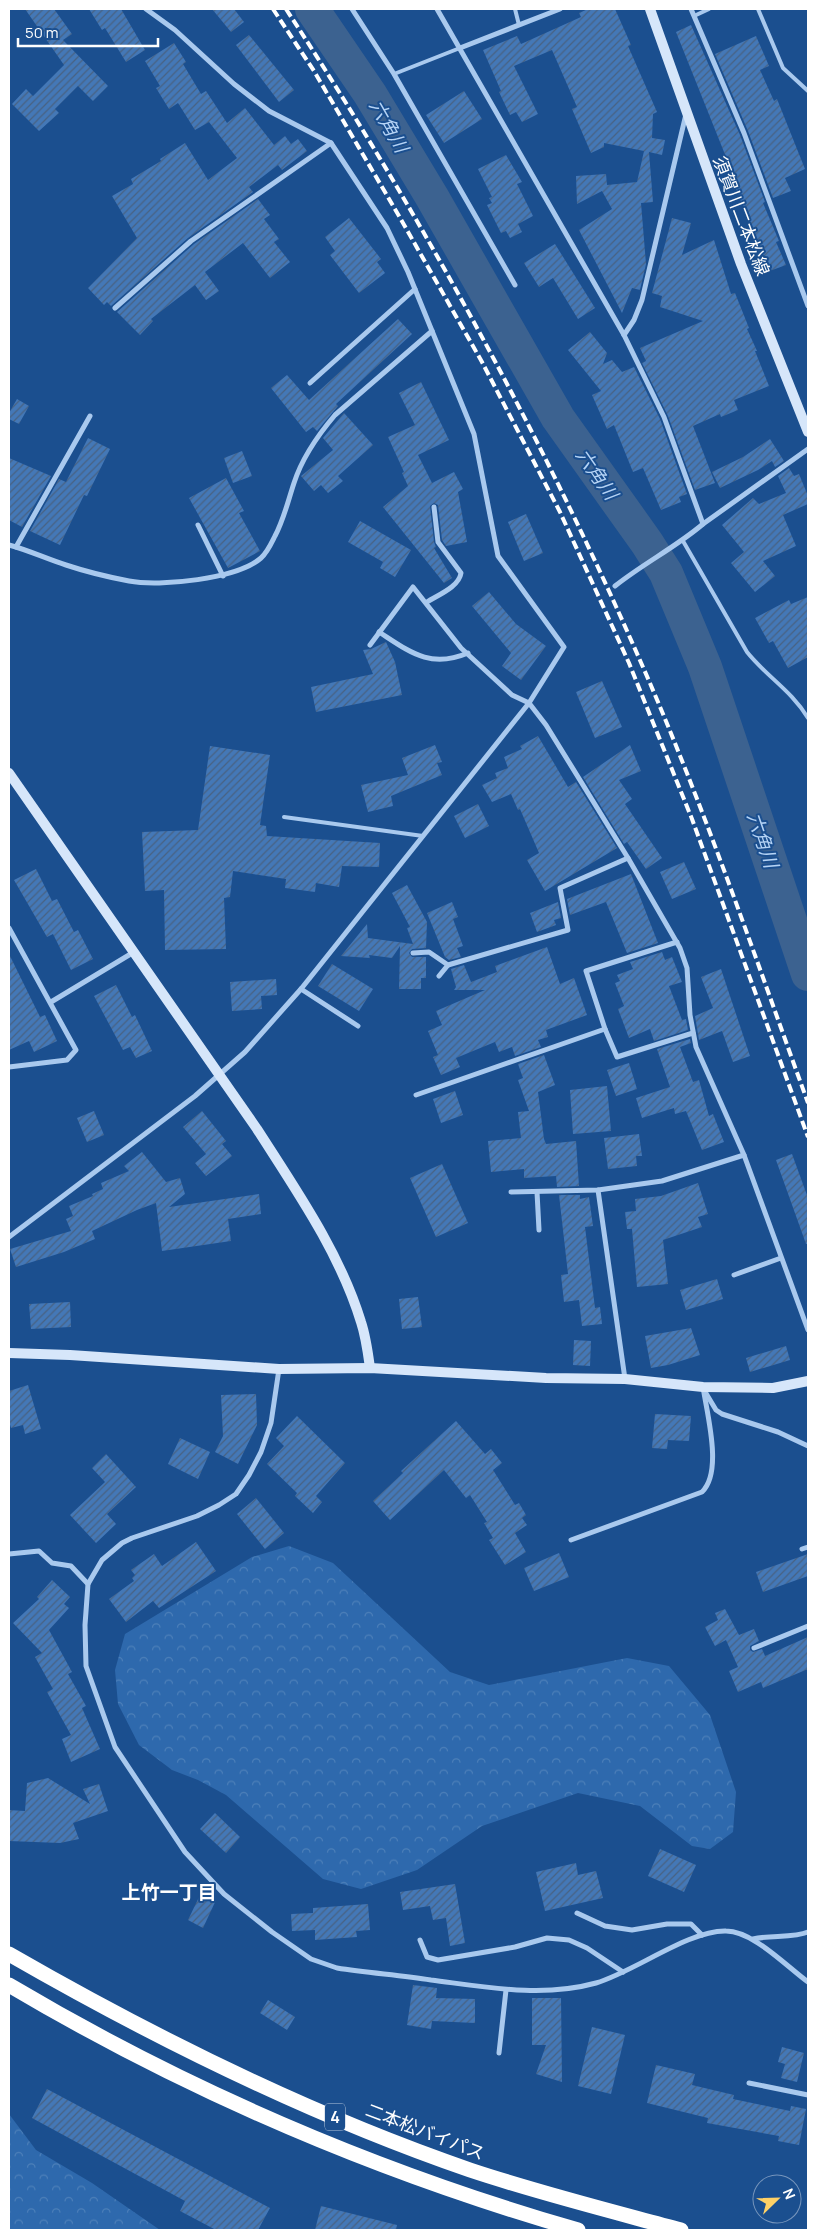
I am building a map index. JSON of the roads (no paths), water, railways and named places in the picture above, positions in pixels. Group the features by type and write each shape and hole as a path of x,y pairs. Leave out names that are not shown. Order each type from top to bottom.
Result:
{"highway":[{"name":"二本松バイパス","path":"9,1954 65,1987 222,2067 340,2120 470,2170 681,2230"},
{"name":"4","path":"9,1985 41,2004 209,2092 362,2156 512,2211 578,2230"}],"street":[{"path":"9,1237 219,1076 246,1052 301,989 529,703 562,654 564,647 498,556 474,434 415,289 387,228 331,143 269,111 234,84 175,30 146,9"},
{"path":"352,9 394,74 515,285"},
{"path":"437,9 624,335 664,417 704,524"},
{"path":"460,48 560,9"},
{"name":"須賀川二本松線","path":"650,9 741,264 808,432"},
{"path":"691,9 744,133 808,306"},
{"path":"624,335 634,320 642,300 686,114"},
{"path":"115,308 191,241 331,143"},
{"path":"310,383 415,289"},
{"path":"9,546 66,565 131,582 187,580 223,576 249,566 262,558 269,548 287,509 294,482 322,430 335,415 432,331"},
{"path":"16,547 90,416"},
{"path":"616,586 646,563 683,541 808,449"},
{"path":"426,602 456,584 461,573 438,542 434,507"},
{"path":"198,525 223,576"},
{"path":"370,645 414,587 461,648 512,695 529,703 546,725 628,858 685,956 693,1033 699,1058 744,1155 808,1330"},
{"path":"380,632 413,654 428,658 455,659 468,653"},
{"path":"9,773 296,1190 350,1291 362,1324 370,1368"},
{"path":"439,976 448,965 568,930 560,888 628,858"},
{"path":"9,928 76,1050 67,1060 9,1067"},
{"path":"677,942 586,972 617,1057 693,1033"},
{"path":"51,1002 134,952"},
{"path":"413,953 429,952 448,965"},
{"path":"301,989 358,1026"},
{"path":"416,1095 606,1029"},
{"path":"511,1192 598,1190 662,1181 744,1155"},
{"path":"598,1190 625,1379"},
{"path":"537,1192 539,1230"},
{"path":"734,1275 781,1258"},
{"path":"9,1353 279,1369 370,1368 546,1378 625,1379 703,1388 773,1388 808,1381"},
{"path":"279,1369 271,1423 261,1452 250,1474 236,1494 197,1516 122,1543 102,1560 88,1584 85,1625 86,1666 115,1747 185,1852 224,1894 272,1932 311,1959 337,1968 516,1991 569,1989 598,1982 623,1972 702,1935 727,1930 741,1933 753,1939 808,1982"},
{"path":"703,1388 716,1410 722,1414 778,1432 808,1446"},
{"path":"571,1540 702,1492 707,1488 712,1469 712,1454 703,1388"},
{"path":"9,1554 39,1551 52,1563 72,1566 88,1584"},
{"path":"754,1648 808,1626"},
{"path":"576,1913 605,1926 632,1930 667,1924 690,1924 702,1935"},
{"path":"753,1939 769,1935 803,1934 808,1932"},
{"path":"420,1940 427,1957 438,1960 515,1947 547,1938 569,1940 586,1948 623,1972"},
{"path":"499,2053 506,1990"},
{"path":"749,2083 808,2095"}],"lane":[{"path":"515,9 519,25"},
{"path":"694,16 709,9"},
{"path":"758,9 783,68 808,91"},
{"path":"394,74 460,48"},
{"path":"683,541 747,652 757,665 792,694 808,718"},
{"path":"284,817 423,836"}],"waterway":[{"name":"六角川","path":"312,9 370,94 432,197 558,418 647,543 666,573 705,667 808,974"}],"railway":[{"path":"273,9 314,71 399,216 482,362 560,512 629,663 692,819 808,1137"},
{"path":"286,9 336,87 431,245 476,326 561,490 639,658 685,768 808,1103"}],"district":[{"name":"上竹一丁目","path":"169,1892"}]}
